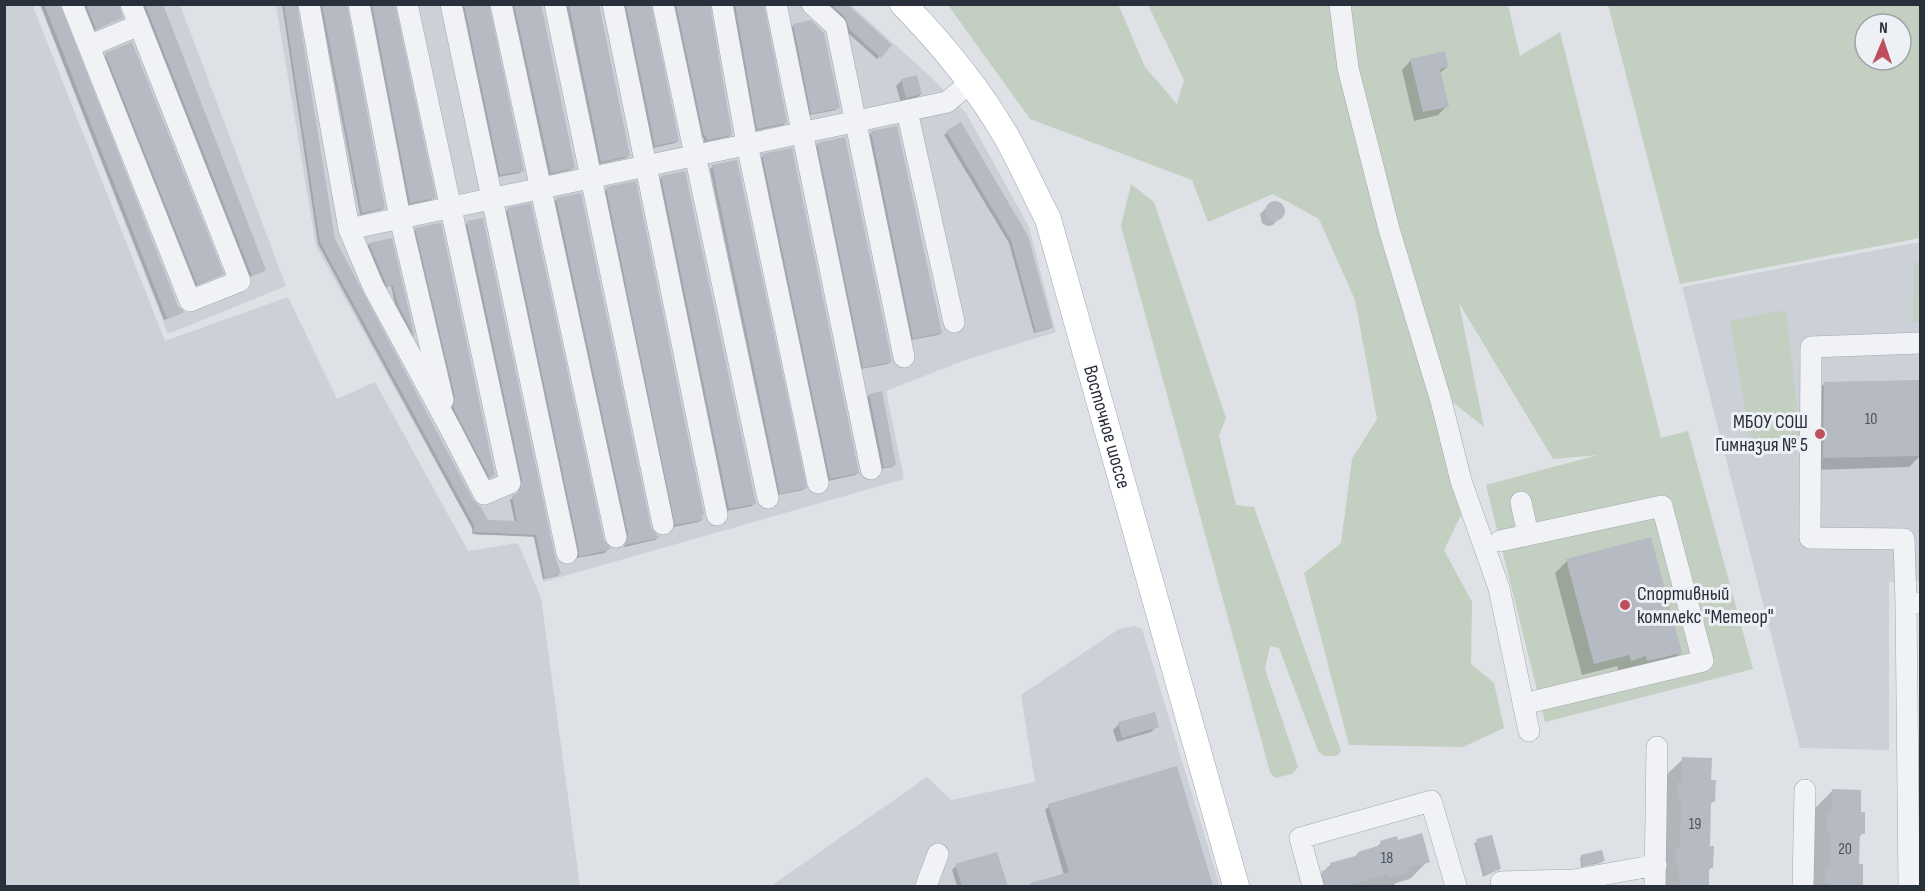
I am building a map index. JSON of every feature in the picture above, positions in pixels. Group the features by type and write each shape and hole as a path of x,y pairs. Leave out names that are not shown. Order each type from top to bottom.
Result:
{"main road":[{"name":"Восточное шоссе","path":"903,4 930,32 970,82 1006,136 1048,219 1236,886"}],"street":[{"path":"72,4 190,301 240,281 131,4"},
{"path":"309,4 349,230 373,286 423,359"},
{"path":"359,4 400,218 423,359 450,428 484,494 510,483 407,4"},
{"path":"451,4 567,553"},
{"path":"501,4 616,537"},
{"path":"555,4 663,524"},
{"path":"613,4 717,515"},
{"path":"663,4 768,498"},
{"path":"722,4 747,144 818,483"},
{"path":"776,4 870,470"},
{"path":"812,4 836,26 904,357"},
{"path":"1340,4 1348,68 1389,229 1441,401 1461,481 1499,588 1529,731"},
{"path":"89,46 139,25"},
{"path":"349,230 948,102 970,82"},
{"path":"907,111 954,322"},
{"path":"1909,886 1913,603 1904,539 1810,538 1810,347 1920,342"},
{"path":"1521,502 1528,535"},
{"path":"1500,541 1662,506 1703,661 1523,704"},
{"path":"1655,886 1657,747"},
{"path":"1803,886 1805,790"},
{"path":"1313,886 1300,838 1431,801 1456,886"},
{"path":"926,886 939,854"},
{"path":"1501,882 1574,883 1656,865"}],"shaded area":[{"path":"32,4 165,341 288,297 337,399 375,382 468,551 518,543 541,598 580,886 5,886 4,5"},
{"path":"40,5 180,5 286,286 168,334"},
{"path":"276,5 851,5 931,77 966,113 1029,227 1056,332 965,360 886,391 904,479 543,582 533,536 476,535 316,246"},
{"name":"МБОУ СОШ Гимназия № 5","path":"1920,242 1920,581 1889,582 1889,750 1800,748 1682,287"},
{"path":"1135,626 1142,629 1220,886 771,886 927,777 951,800 1035,782 1021,695 1119,629"}],"green space":[{"path":"1118,4 1145,67 1177,104 1184,80 1148,5 1508,5 1520,56 1560,32 1661,438 1688,431 1753,669 1545,722 1486,485 1598,455 1553,459 1459,303 1484,427 1428,383 1461,515 1444,550 1472,602 1471,664 1494,683 1504,728 1463,747 1349,745 1304,573 1341,543 1352,459 1377,419 1355,300 1319,219 1273,194 1208,222 1192,180 1030,119 948,5"},
{"path":"1608,5 1920,5 1920,238 1680,284"},
{"path":"1131,184 1154,202 1226,418 1219,436 1236,505 1254,507 1341,751 1337,756 1325,756 1318,751 1279,648 1270,646 1265,669 1298,767 1292,774 1275,778 1270,772 1121,226"},
{"path":"1914,262 1920,263 1920,322 1913,322"},
{"path":"1786,310 1801,445 1753,455 1730,321"}],"building":[{"path":"44,4 60,4 178,306 184,312 167,319"},
{"path":"86,4 119,4 123,18 96,29"},
{"path":"145,4 163,4 266,270 252,276"},
{"path":"284,4 297,4 335,239 473,500 480,506 488,520 517,521 512,496 520,491 522,480 467,221 483,218 555,556 561,574 545,578 536,535 474,532 474,525 320,242"},
{"path":"322,4 347,4 385,208 362,213"},
{"path":"372,4 395,4 436,198 410,203"},
{"path":"464,4 489,4 524,171 500,175"},
{"path":"514,4 541,4 575,168 551,173"},
{"path":"569,4 599,4 630,156 601,162"},
{"path":"626,4 651,4 679,141 655,146"},
{"path":"676,4 710,4 732,135 707,140 704,136"},
{"path":"735,4 764,4 787,123 757,129"},
{"path":"831,4 847,4 892,45 881,58 850,30 845,17"},
{"path":"811,20 824,33 840,108 811,114 793,24"},
{"path":"132,42 224,274 197,284 105,53"},
{"path":"1445,51 1448,67 1440,69 1449,107 1423,112 1410,59"},
{"path":"917,75 922,94 906,98 901,79"},
{"path":"961,122 1028,236 1053,327 1036,332 1011,240 946,131"},
{"path":"897,126 942,333 913,339 871,131"},
{"path":"845,137 892,362 863,368 817,143"},
{"path":"792,148 859,473 830,479 762,154"},
{"path":"737,160 807,488 780,494 712,165"},
{"path":"685,171 756,504 729,509 661,176"},
{"path":"636,181 704,515 702,515 703,520 675,525 606,187"},
{"path":"581,193 651,527 659,538 625,545 628,534 556,198"},
{"path":"1275,201 1282,204 1285,211 1282,218 1275,221 1268,218 1265,211 1268,204"},
{"path":"531,203 604,540 611,548 579,557 507,208"},
{"path":"441,223 495,475 490,478 453,407 455,397 415,228"},
{"path":"392,238 415,337 398,305 393,285 387,286 369,243"},
{"path":"1920,380 1920,456 1823,458 1824,382"},
{"path":"882,391 896,465 884,468 869,394"},
{"path":"1651,537 1682,653 1647,661 1646,656 1631,661 1629,655 1594,664 1566,559"},
{"path":"1155,712 1159,727 1122,738 1118,722"},
{"path":"1682,757 1712,758 1711,780 1716,780 1715,802 1711,802 1710,846 1714,846 1713,868 1709,868 1709,886 1679,886 1676,848 1680,848 1681,799 1677,799 1678,781 1682,782"},
{"path":"1177,766 1213,886 1032,886 1031,883 1069,872 1048,804"},
{"path":"1832,789 1861,790 1861,812 1865,812 1865,834 1860,834 1859,864 1863,864 1863,886 1829,886 1829,883 1825,883 1825,866 1830,866 1830,831 1827,831 1827,814 1831,814"},
{"path":"1422,833 1430,862 1408,868 1409,872 1389,878 1388,874 1353,884 1354,886 1325,886 1322,871 1332,868 1330,863 1359,855 1358,852 1381,845 1380,841 1397,836 1398,840"},
{"path":"1492,835 1501,869 1486,875 1476,839"},
{"path":"1602,850 1605,861 1583,865 1581,855"},
{"path":"997,852 1008,886 962,886 955,864"}],"place":[{"name":"МБОУ СОШ Гимназия № 5","path":"1820,434"},
{"name":"Спортивный комплекс \"Метеор\"","path":"1625,605"}]}
